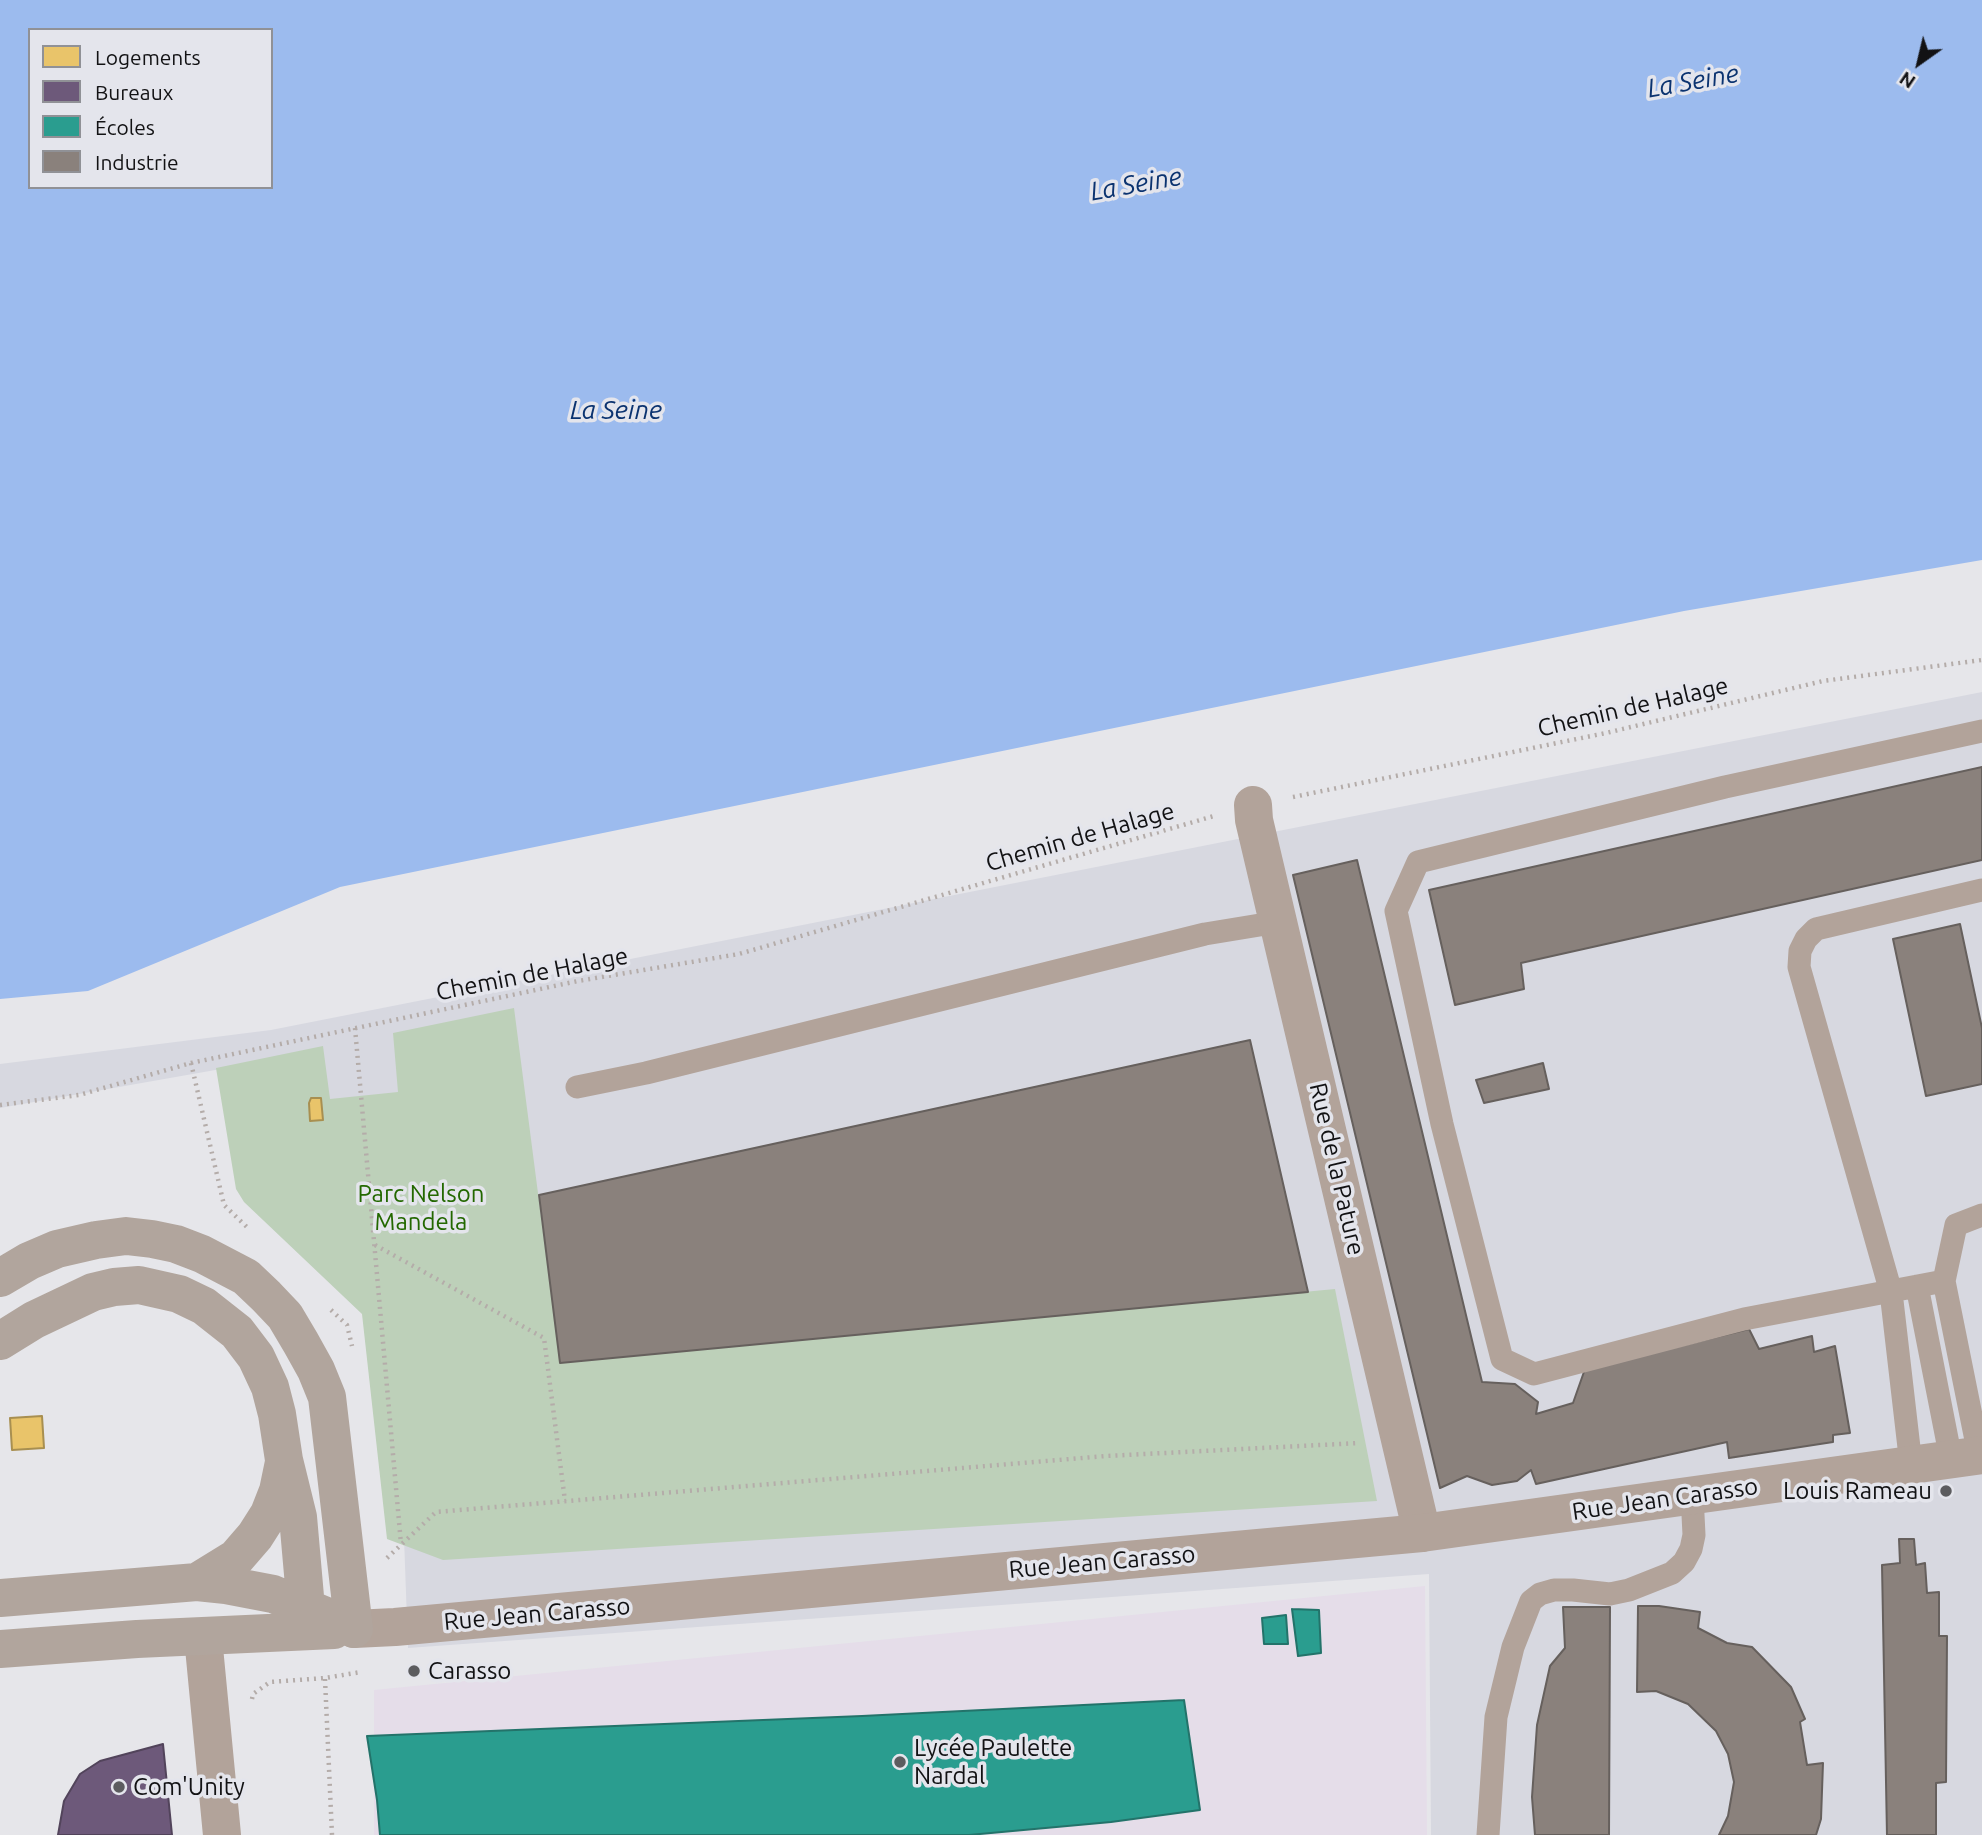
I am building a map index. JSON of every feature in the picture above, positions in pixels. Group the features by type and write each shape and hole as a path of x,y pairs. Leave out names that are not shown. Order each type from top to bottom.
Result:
{"main road":[{"path":"0,1278 57,1249 126,1236 176,1244 202,1254 246,1277 266,1296 285,1317 302,1343 327,1397 354,1629"},
{"path":"0,1341 34,1320 93,1292 114,1286 139,1285 179,1294 204,1306 237,1332 257,1357 270,1387 277,1414 284,1460 298,1517 307,1619 203,1637 0,1649"},
{"path":"203,1637 205,1624 218,1596 212,1583 218,1570 236,1558 269,1514 278,1491 284,1460"},
{"path":"0,1598 212,1583"},
{"name":"Rue Jean Carasso","path":"212,1583 274,1594 307,1619 354,1629"}],"street":[{"name":"Rue de la Pature","path":"1253,805 1254,820 1422,1533"},
{"name":"Rue Jean Carasso","path":"354,1629 1422,1533 1971,1456"},
{"path":"203,1637 222,1835"}],"lane":[{"path":"1944,1281 1744,1319 1534,1374 1502,1359 1442,1124 1396,911 1418,862 1725,788 1982,731"},
{"path":"1911,1465 1891,1292 1799,967 1800,950 1816,929 1982,890"},
{"path":"577,1087 646,1073 1205,934 1278,922"},
{"path":"1971,1456 1944,1281 1956,1224 1982,1215"},
{"path":"1917,1286 1971,1456"},
{"path":"1488,1835 1496,1717 1513,1647 1531,1601 1539,1594 1554,1590 1610,1594 1629,1590 1672,1573 1684,1562 1691,1549 1694,1535 1692,1495"}],"path":[{"name":"Chemin de Halage","path":"0,1105 79,1095 191,1063 578,981 739,954 1253,805 1606,733 1823,681 1982,660"},
{"path":"355,1028 401,1544"},
{"path":"374,1245 544,1338 565,1501"},
{"path":"387,1558 436,1512 1106,1456 1401,1440"},
{"path":"326,1678 332,1835"}],"shaded area":[{"path":"1982,692 1982,1835 1431,1835 1429,1574 408,1648 401,1455 306,1054 0,1108 0,1064 271,1030"},
{"name":"Lycée Paulette Nardal","path":"1425,1586 1427,1835 374,1835 374,1690"}],"green space":[{"name":"Parc Nelson Mandela","path":"514,1008 560,1363 1335,1289 1377,1501 443,1560 387,1539 362,1314 244,1202 236,1189 216,1068 323,1046 330,1099 398,1092 393,1033"}],"water":[{"name":"La Seine","path":"0,0 1982,0 1982,560 1684,611 340,887 88,991 0,999"}],"building: Logements":[{"path":"311,1098 321,1098 323,1120 310,1121"},
{"path":"42,1416 44,1448 12,1450 10,1418"}],"building: Bureaux":[{"name":"Com'Unity","path":"163,1744 172,1835 58,1835 64,1801 80,1774 100,1761"}],"building: Écoles":[{"path":"1292,1609 1319,1610 1321,1653 1298,1656"},
{"path":"1286,1615 1288,1644 1264,1644 1262,1618"},
{"path":"1184,1700 1200,1810 1111,1822 969,1835 380,1835 367,1736 862,1716"}],"building: Industrie":[{"path":"1982,767 1982,860 1521,963 1524,989 1455,1005 1429,890"},
{"path":"1357,860 1482,1382 1515,1384 1538,1402 1536,1414 1573,1403 1585,1369 1749,1329 1759,1349 1812,1336 1814,1352 1835,1346 1850,1433 1833,1435 1833,1442 1729,1458 1727,1442 1536,1484 1531,1470 1517,1481 1492,1485 1467,1476 1440,1488 1293,875"},
{"path":"1960,924 1982,1028 1982,1084 1926,1096 1893,939"},
{"path":"1250,1040 1308,1292 560,1363 539,1195"},
{"path":"1543,1063 1549,1089 1484,1103 1476,1080"},
{"path":"1899,1539 1914,1539 1916,1565 1925,1563 1927,1593 1939,1592 1939,1636 1947,1636 1946,1782 1936,1783 1936,1835 1887,1835 1882,1565 1900,1563"},
{"path":"1638,1606 1700,1612 1698,1628 1727,1643 1752,1647 1791,1687 1805,1719 1800,1722 1807,1765 1823,1763 1821,1819 1816,1835 1719,1835 1728,1816 1734,1782 1728,1754 1716,1731 1688,1704 1656,1691 1637,1692"},
{"path":"1563,1607 1610,1607 1609,1835 1535,1835 1532,1797 1537,1725 1550,1666 1565,1648"}],"place":[{"name":"Louis Rameau","path":"1946,1491"},
{"name":"Carasso","path":"414,1671"},
{"name":"Lycée Paulette Nardal","path":"900,1762"},
{"name":"Com'Unity","path":"119,1787"}]}
